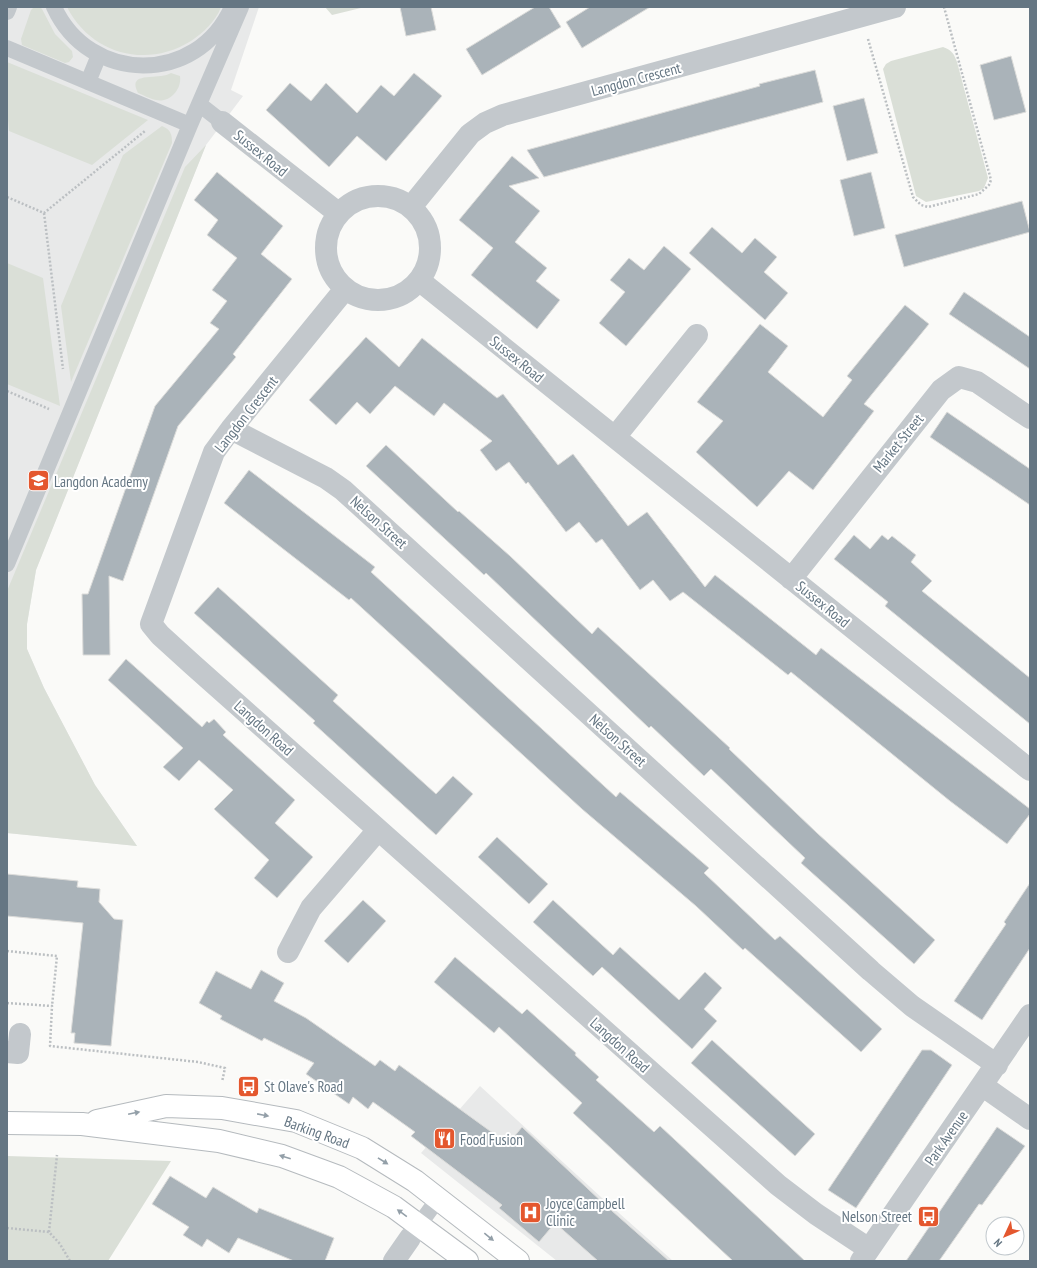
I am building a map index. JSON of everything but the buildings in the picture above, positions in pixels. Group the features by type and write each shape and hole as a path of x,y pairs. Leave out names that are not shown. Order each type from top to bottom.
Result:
{"main road":[{"name":"Barking Road","path":"82,1124 166,1106 222,1108 296,1121 362,1148 415,1181 518,1261"},
{"name":"Barking Road","path":"7,1123 82,1124 219,1141 282,1156 339,1177 394,1207 414,1232 467,1261"}],"street":[{"name":"Langdon Crescent","path":"411,206 470,134 485,123 503,115 895,7"},
{"name":"Sussex Road","path":"222,122 338,214"},
{"path":"381,195 397,198 411,206 424,222 431,242 431,256 427,269 420,281 407,292 392,298 381,300 360,297 345,289 334,276 327,255 326,244 329,228 338,214 350,203 365,196 381,195"},
{"name":"Sussex Road","path":"420,281 1030,770"},
{"name":"Langdon Crescent","path":"151,624 214,452 345,289"},
{"path":"615,438 697,335"},
{"name":"Market Street","path":"791,579 941,390 959,377 977,382 1030,418"},
{"name":"Nelson Street","path":"231,429 326,478 343,490 871,971 912,1006 997,1064"},
{"name":"Langdon Road","path":"151,624 160,635 182,655 778,1185 816,1214 865,1255"},
{"path":"288,952 311,908 378,830"},
{"name":"Park Avenue","path":"865,1255 983,1086 1030,1015"},
{"path":"7,1052 18,1053 20,1034"},
{"path":"983,1086 1030,1119"},
{"path":"394,1261 414,1232"}],"lane":[{"path":"7,12 9,7"},
{"path":"54,7 59,18 71,34 87,48 99,55 124,64 144,66 164,64 183,58 201,47 215,33 227,17 232,7"},
{"path":"7,564 190,125 241,7"},
{"path":"7,48 190,125"},
{"path":"88,82 99,55"},
{"path":"199,104 222,122"},
{"path":"414,1232 438,1199"}],"path":[{"path":"862,16 913,197 922,205 928,207 979,194 989,185 991,180 944,7"},
{"path":"44,212 156,122 160,112"},
{"path":"7,197 44,212"},
{"path":"44,212 66,393 77,397"},
{"path":"7,391 68,417"},
{"path":"7,951 56,956 50,1046 198,1062 224,1068 222,1082"},
{"path":"7,1004 52,1006"},
{"path":"49,1232 57,1155"},
{"path":"7,1228 49,1232 60,1244 70,1261"}],"shaded area":[{"name":"Langdon Academy","path":"7,7 259,7 231,90 243,96 206,145 36,570 27,624 27,649 44,688 95,785 137,846 7,833"},
{"path":"34,7 40,7 42,9 55,34 72,51 73,57 69,62 65,63 22,45 21,39 31,10"},
{"path":"67,7 221,7 209,26 191,41 174,50 156,54 138,55 121,52 105,46 90,36 77,23"},
{"path":"325,7 365,7 332,15"},
{"path":"943,47 949,49 957,62 988,178 984,188 979,191 926,202 916,196 883,69 886,64 891,61"},
{"path":"7,62 148,120 92,165 9,131 7,109"},
{"path":"171,73 180,76 180,81 177,90 170,97 156,100 138,93 135,86 136,81 146,77"},
{"path":"162,126 170,133 172,143 71,382 61,306 123,155"},
{"path":"206,145 36,570 27,624 27,649 44,688 95,785 137,846 7,833 7,591 185,167"},
{"path":"7,263 43,278 60,406 7,384"},
{"path":"480,1086 673,1261 557,1261 421,1153"},
{"path":"7,1156 171,1161 108,1261 7,1261"}],"place":[{"name":"Langdon Academy","path":"39,481"},
{"name":"St Olave's Road","path":"248,1086"},
{"name":"Food Fusion","path":"444,1139"},
{"name":"Joyce Campbell Clinic","path":"530,1212"},
{"name":"Nelson Street","path":"928,1216"}]}
